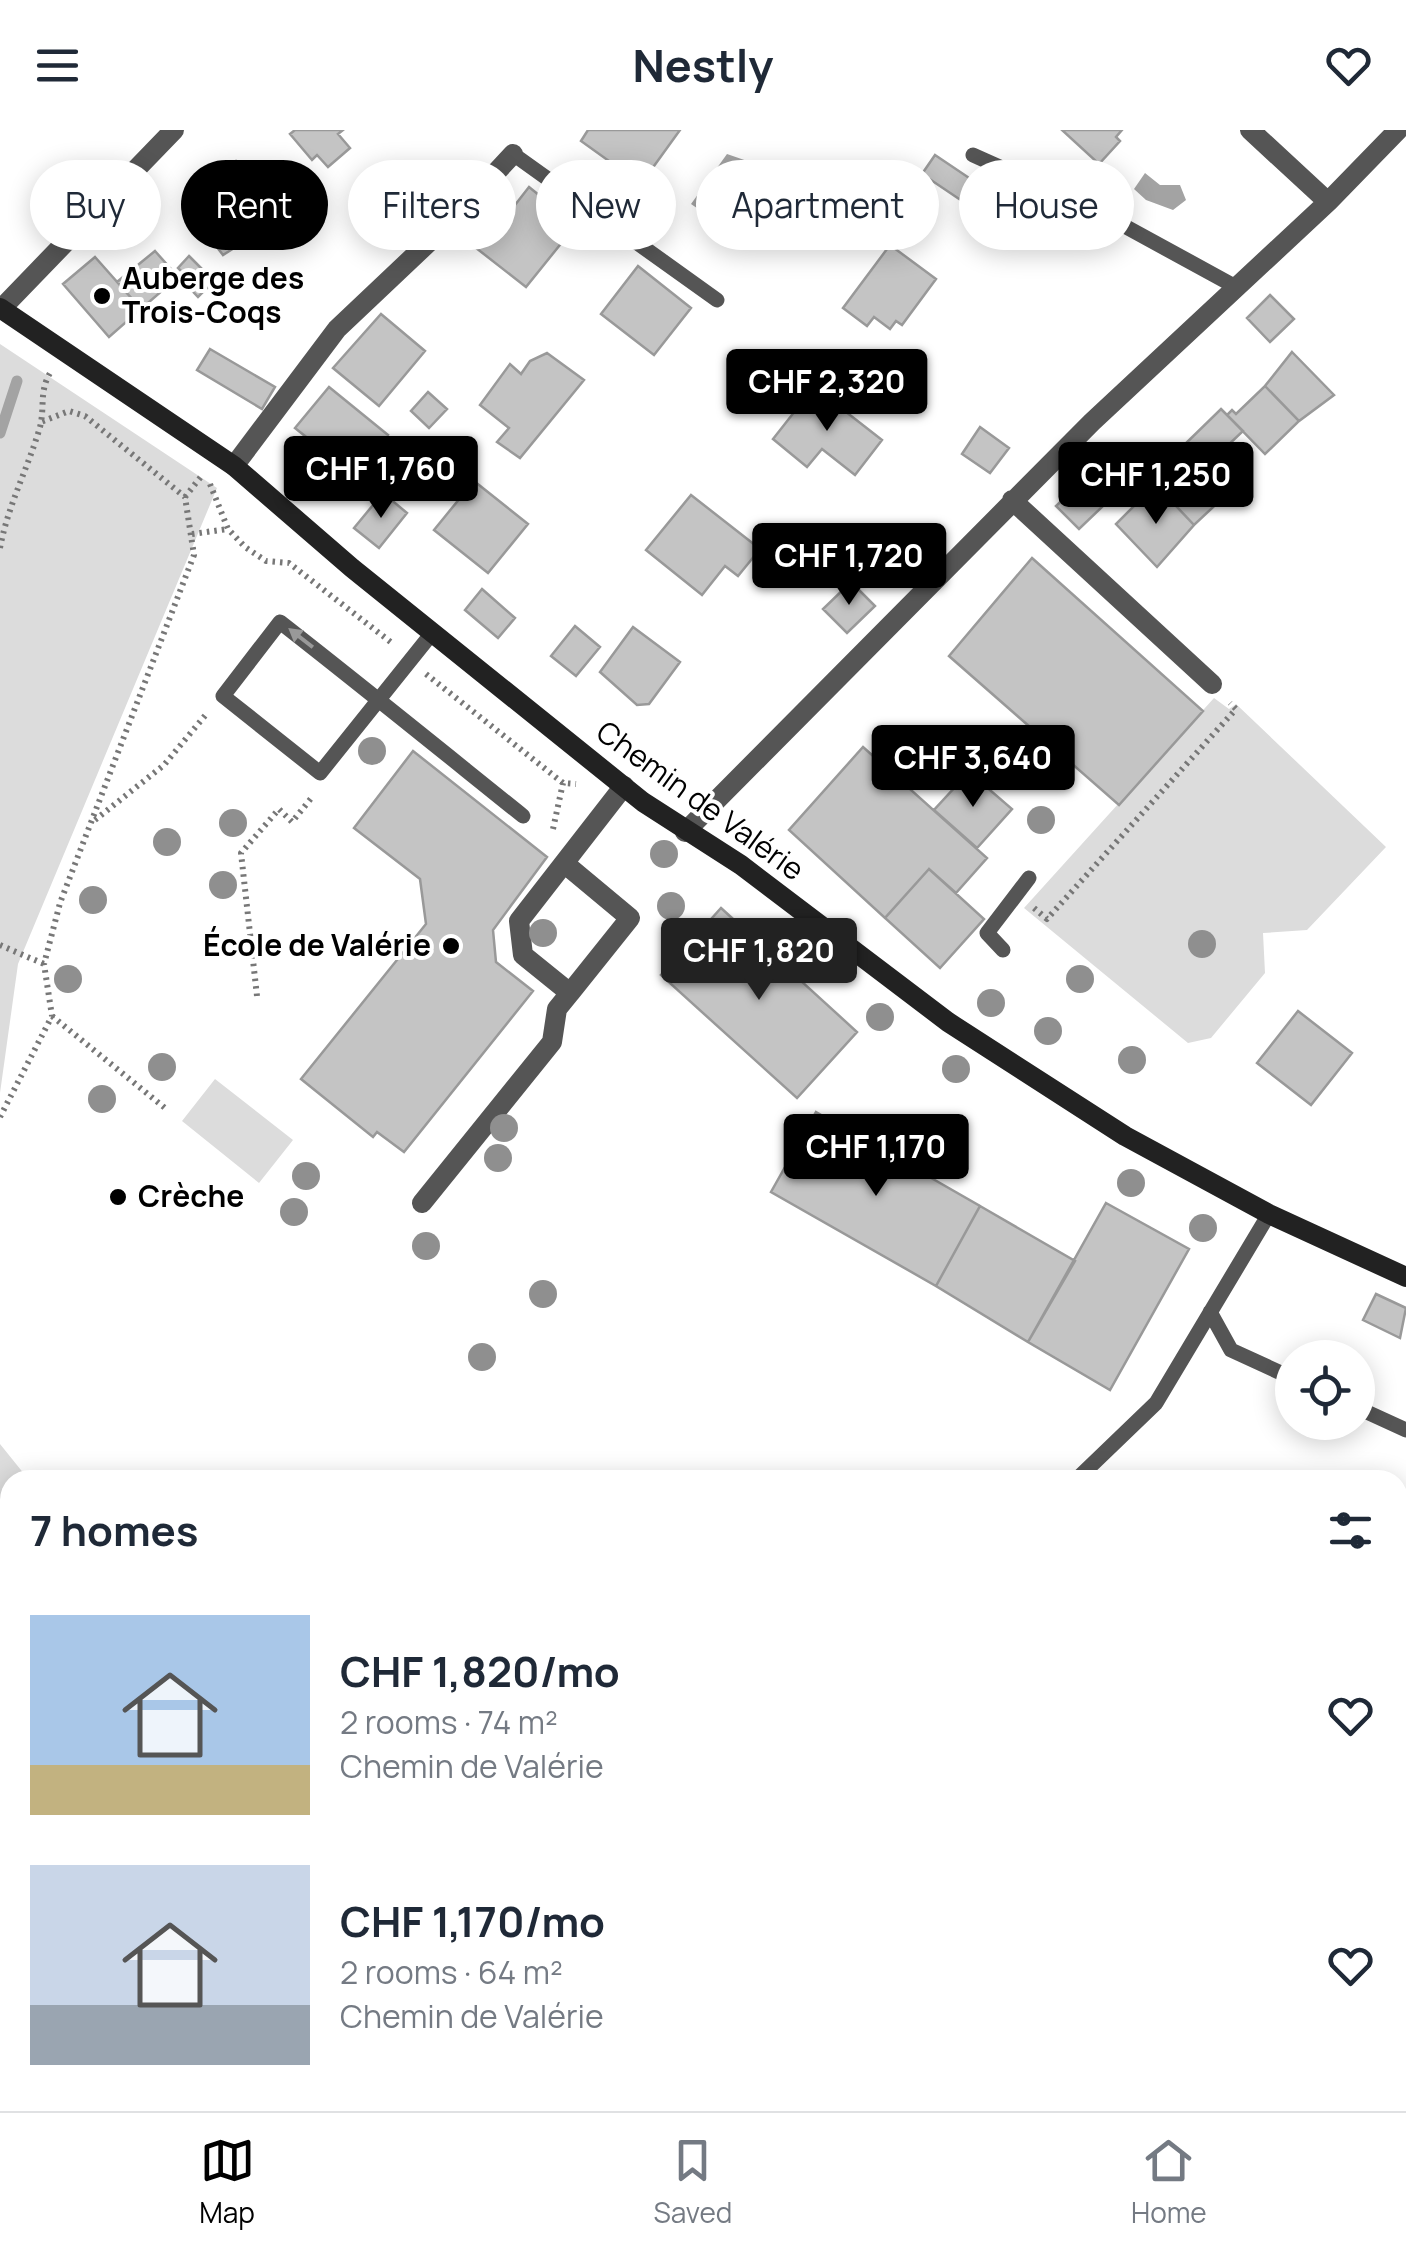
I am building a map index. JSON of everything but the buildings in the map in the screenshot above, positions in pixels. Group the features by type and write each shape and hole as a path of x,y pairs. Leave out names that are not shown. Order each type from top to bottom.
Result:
{"street":[{"path":"1,309 174,130"},
{"path":"1250,130 1328,202"},
{"path":"685,832 1012,500 1328,202 1398,130"},
{"path":"234,466 337,329 448,224 512,154"},
{"name":"Chemin de Valérie","path":"1,309 234,466 624,786 685,832 741,866 920,1004 1098,1120 1269,1214 1406,1278"},
{"path":"1012,500 1212,684"},
{"path":"570,993 524,955 519,921 624,786"},
{"path":"422,1203 552,1042 556,1009 630,918 564,863"}],"lane":[{"path":"512,154 716,300"},
{"path":"973,155 1097,211 1236,288"},
{"path":"432,632 378,699 320,773 223,696 280,622 378,699 524,816"},
{"path":"1003,950 987,934 1029,878"},
{"path":"1086,1470 1156,1403 1269,1214"},
{"path":"1210,1312 1231,1350 1275,1370"},
{"path":"1375,1416 1406,1430"}],"path":[{"path":"0,548 5,519 41,422 41,389 51,372"},
{"path":"0,1117 52,1016 44,964 60,903 194,554 184,496 85,416 69,411 41,422"},
{"path":"210,449 205,472 228,529 266,561 289,563 307,575 396,646"},
{"path":"184,496 195,482"},
{"path":"192,534 228,529"},
{"path":"94,821 164,765 223,696"},
{"path":"1018,895 1048,919 1236,710"},
{"path":"257,996 241,854 278,809 292,822 314,794"},
{"path":"0,945 44,964"},
{"path":"52,1016 165,1108"}],"shaded area":[{"path":"727,154 744,160 723,160"},
{"path":"1145,173 1160,185 1180,185 1186,200 1173,210 1146,200 1134,189"},
{"path":"0,344 217,488 18,964 0,1093"},
{"path":"1214,698 1229,709 1236,704 1386,847 1307,930 1263,933 1265,973 1211,1038 1188,1043 1024,908"},
{"path":"215,1079 293,1140 259,1183 182,1121"},
{"path":"0,1444 21,1470 0,1470"}],"waterway":[{"path":"0,433 17,381"}],"place":[{"name":"Auberge des Trois-Coqs","path":"102,296"},
{"name":"École de Valérie","path":"451,946"},
{"name":"Crèche","path":"118,1197"}]}
